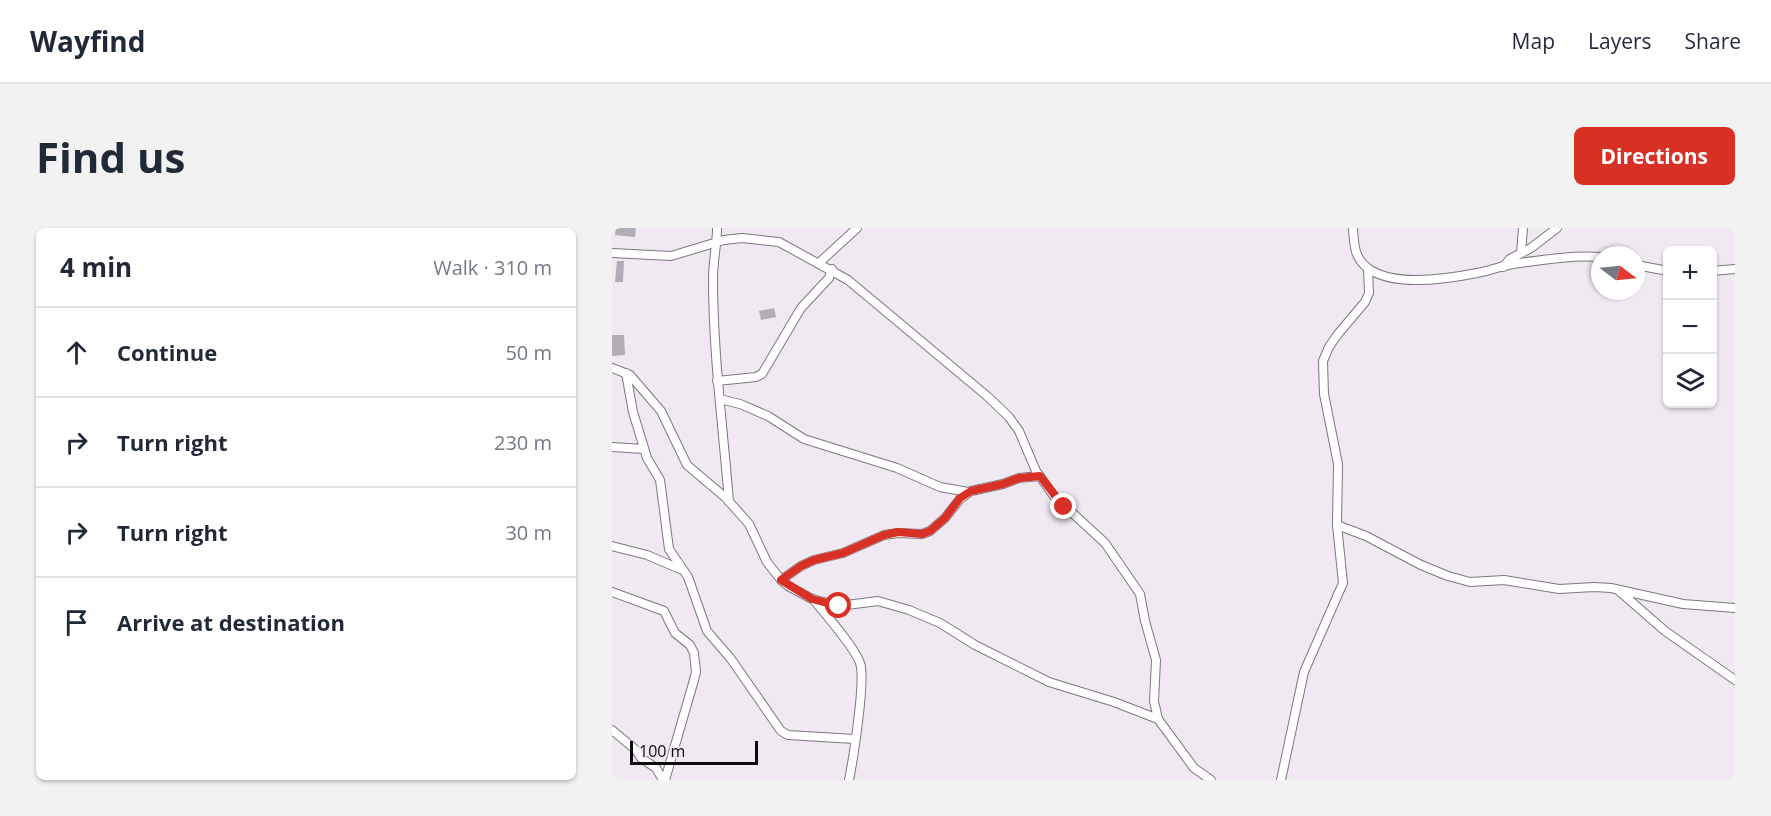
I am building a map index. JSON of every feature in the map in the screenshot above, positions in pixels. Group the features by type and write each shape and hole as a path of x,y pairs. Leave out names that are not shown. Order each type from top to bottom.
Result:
{"street":[{"path":"717,228 712,276 717,381 729,502"},
{"path":"819,263 857,228"},
{"path":"1353,228 1355,252 1368,269 1392,279 1436,279 1514,264 1591,258"},
{"path":"1521,253 1522,228"},
{"path":"1503,267 1510,259 1531,248 1557,228"},
{"path":"612,253 671,256 724,240 742,238 769,240 790,246 848,280 970,381 1009,417 1019,431 1040,476 1064,507 1105,543 1140,594 1146,627 1156,660 1154,701 1158,719 1194,768 1212,780"},
{"path":"1645,267 1663,270"},
{"path":"717,381 762,375 801,308 830,278 832,269"},
{"path":"1281,780 1305,672 1343,583 1337,525 1338,464 1324,394 1323,362 1338,334 1365,302 1369,293 1368,269"},
{"path":"1717,270 1735,269"},
{"path":"612,368 626,373 661,411 687,465 729,502 749,524 767,562 781,580 812,599 839,606 878,602 909,609 940,623 975,645 1049,682 1114,702 1158,719"},
{"path":"626,373 633,412 644,449 660,480 669,549 688,577 706,631 730,659 780,731 788,735 854,739"},
{"path":"720,399 759,412 804,439 897,468 940,487 968,492 1019,478 1040,476"},
{"path":"612,447 644,449"},
{"path":"781,580 814,560 843,553 884,535 898,532 922,534 930,531 968,492"},
{"path":"1337,525 1365,536 1420,565 1470,582 1504,580 1559,589 1594,587 1618,589 1683,604 1735,608"},
{"path":"612,546 646,555 683,570"},
{"path":"1618,589 1665,630 1735,680"},
{"path":"612,592 664,611 675,633 690,645 694,653 696,672 664,780"},
{"path":"812,599 836,628 861,666 860,702 849,780"},
{"path":"612,730 656,768 664,780"}],"building":[{"path":"616,228 636,228 635,237 615,235"},
{"path":"617,261 624,261 623,282 615,282"},
{"path":"774,308 776,317 761,320 759,311"},
{"path":"612,335 624,335 625,355 612,356"}],"route":[{"path":"839,606 812,599 781,580 814,560 843,553 884,535 898,532 922,534 930,531 968,492 1019,478 1040,476 1064,507"}]}
